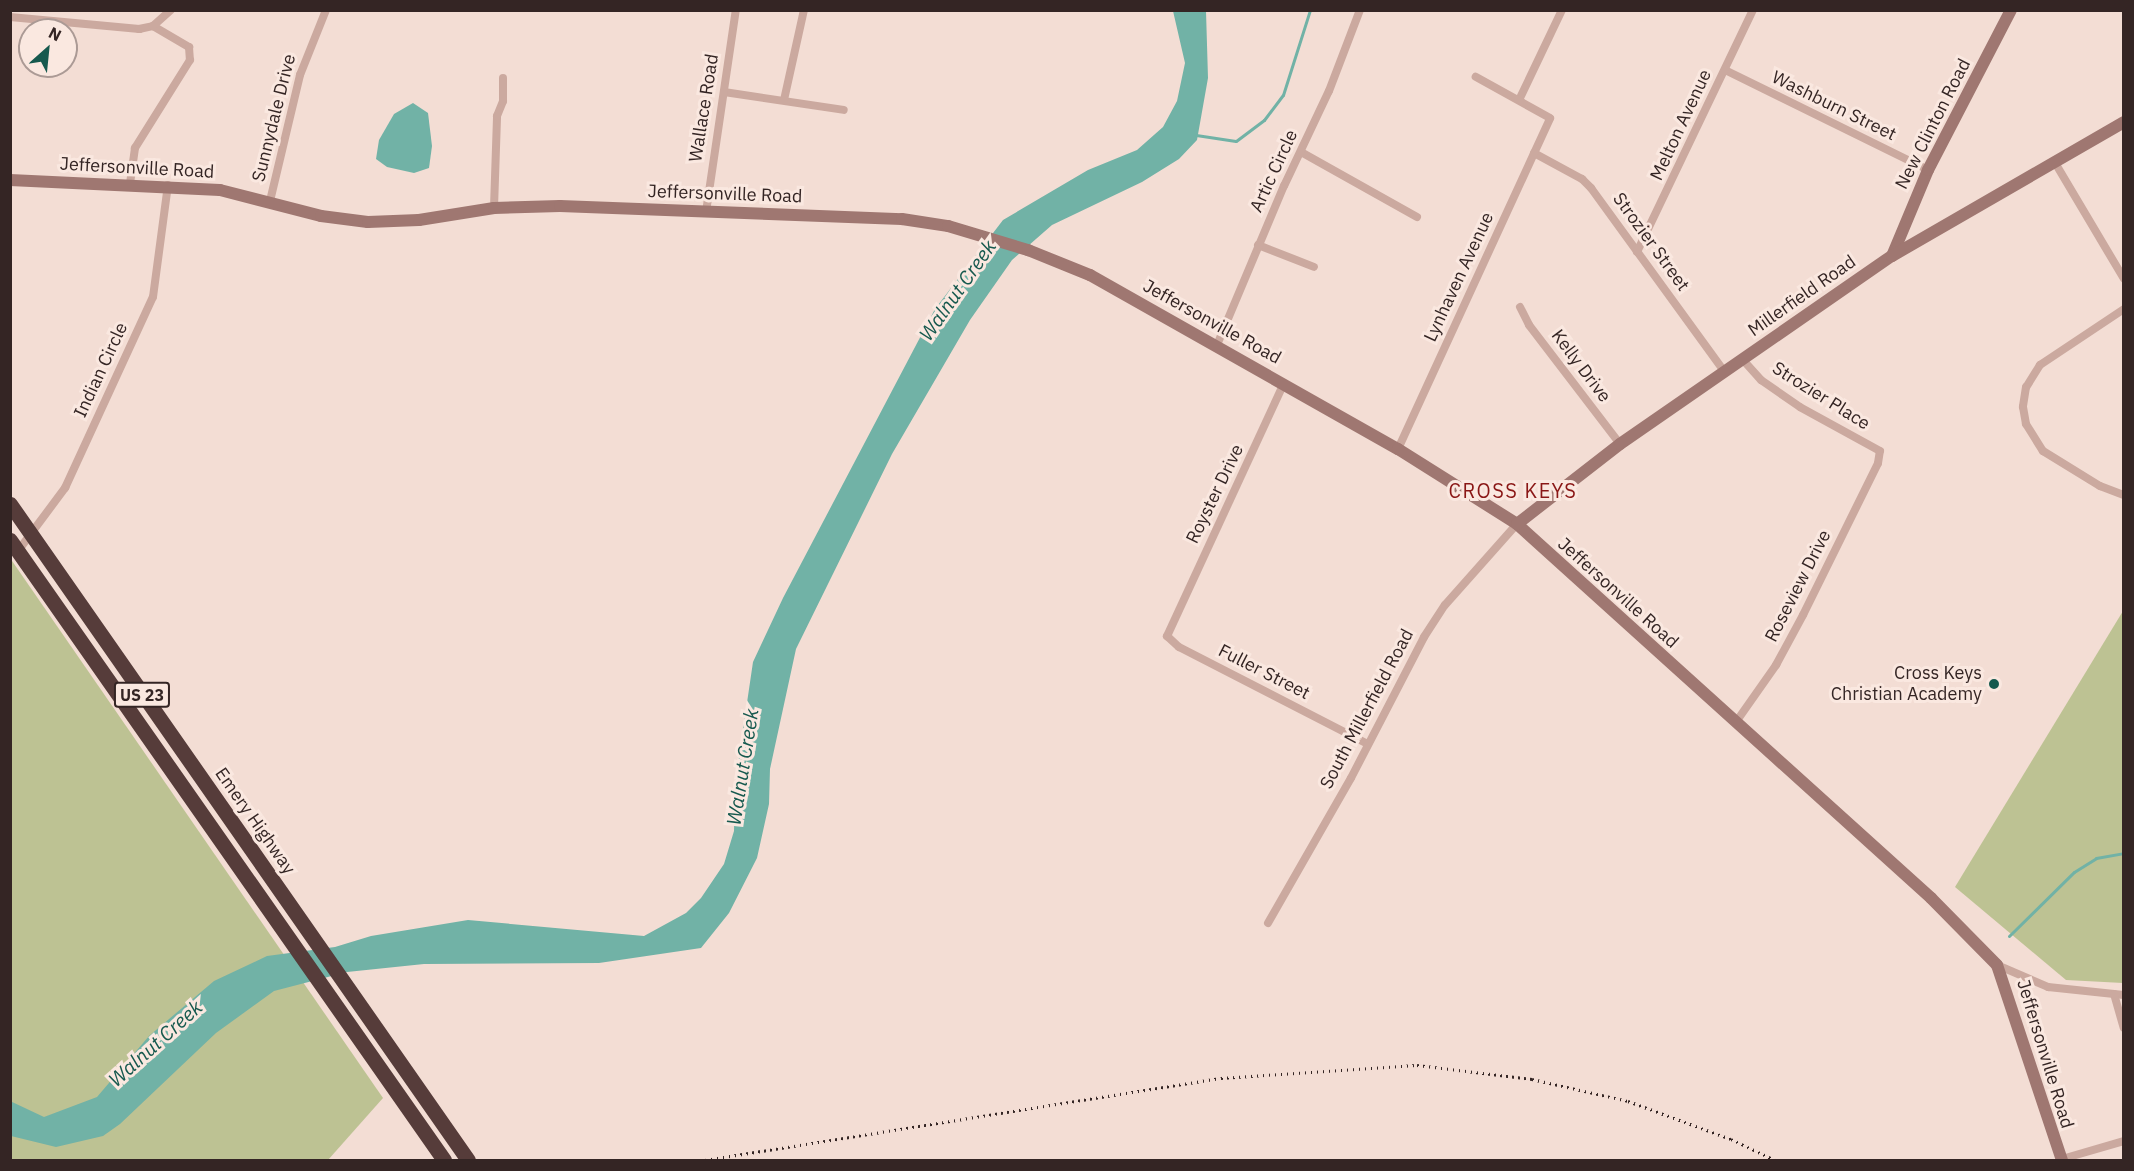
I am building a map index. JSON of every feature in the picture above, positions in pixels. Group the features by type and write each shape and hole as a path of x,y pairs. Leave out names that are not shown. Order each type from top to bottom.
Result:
{"highway":[{"name":"Emery Highway","path":"10,504 468,1161"},
{"name":"US 23","path":"14,546 444,1161"},
{"path":"401,1098 416,1089"}],"street":[{"path":"10,17 139,28 153,26 171,10"},
{"name":"Sunnydale Drive","path":"270,201 300,75 326,10"},
{"name":"Wallace Road","path":"706,212 736,10"},
{"path":"784,100 804,10"},
{"name":"Artic Circle","path":"1217,345 1360,10"},
{"path":"1476,76 1520,98 1562,10"},
{"name":"Melton Avenue","path":"1637,252 1753,10"},
{"name":"New Clinton Road","path":"1892,256 1928,170 2011,10"},
{"path":"130,184 135,148 190,60 189,47 153,26"},
{"name":"Washburn Street","path":"1725,70 1928,170"},
{"path":"494,208 497,116 503,102 503,78"},
{"path":"724,92 844,110"},
{"name":"Lynhaven Avenue","path":"1398,449 1550,118 1520,98"},
{"name":"Millerfield Road","path":"1516,525 1620,444 1892,256 2124,122"},
{"path":"1301,152 1417,217"},
{"name":"Strozier Street","path":"1534,153 1582,178 1724,370"},
{"path":"2054,161 2124,279"},
{"name":"Jeffersonville Road","path":"10,180 168,185 220,190 270,201 321,216 368,222 419,220 494,208 560,206 869,217 954,228 1028,250 1078,270 1217,345 1398,449 1516,525 1736,722 1967,932 1997,965 2049,1131 2062,1160"},
{"name":"Indian Circle","path":"14,546 31,534 64,488 153,297 168,185"},
{"path":"1258,245 1314,267"},
{"name":"Kelly Drive","path":"1520,307 1529,325 1620,444"},
{"path":"2124,309 2040,365 2030,379 2023,407 2026,424 2043,451 2100,486 2124,495"},
{"name":"Strozier Place","path":"1742,359 1761,380 1800,407 1881,451 1879,459"},
{"name":"Royster Drive","path":"1173,618 1275,410 1284,383"},
{"name":"Roseview Drive","path":"1736,722 1776,665 1879,459"},
{"name":"South Millerfield Road","path":"1268,923 1351,778 1366,743 1445,605 1516,525"},
{"name":"Fuller Street","path":"1173,618 1167,636 1179,647 1366,743"},
{"path":"1997,965 2048,987 2119,995 2124,1028"},
{"path":"2062,1160 2124,1141"}],"green space":[{"path":"10,558 383,1098 328,1160 11,1160"},
{"path":"2123,611 2123,983 2066,980 1955,887"}],"water":[{"name":"Walnut Creek","path":"1173,11 1206,11 1208,78 1197,140 1179,159 1142,182 1052,225 1012,260 970,320 892,454 796,649 770,769 769,804 757,858 729,913 701,948 599,963 424,964 347,972 274,991 216,1033 120,1124 103,1136 56,1147 11,1136 10,1101 44,1117 97,1097 149,1036 214,981 267,956 335,947 371,936 468,920 644,936 686,913 701,898 724,864 734,831 735,784 753,662 783,598 935,309 1003,220 1088,170 1137,150 1163,127 1177,101 1185,63"},
{"path":"413,103 428,113 432,146 429,168 414,173 387,167 376,159 379,140 394,114"}],"waterway":[{"path":"1196,135 1236,141 1264,120 1283,95 1310,10"},
{"path":"2009,936 2074,872 2096,858 2124,853"}],"railway":[{"path":"705,1160 1221,1078 1417,1065 1532,1079 1628,1101 1731,1139 1775,1160"}],"place":[{"name":"Cross Keys Christian Academy","path":"1994,684"}],"district":[{"name":"CROSS KEYS","path":"1513,490"}]}
